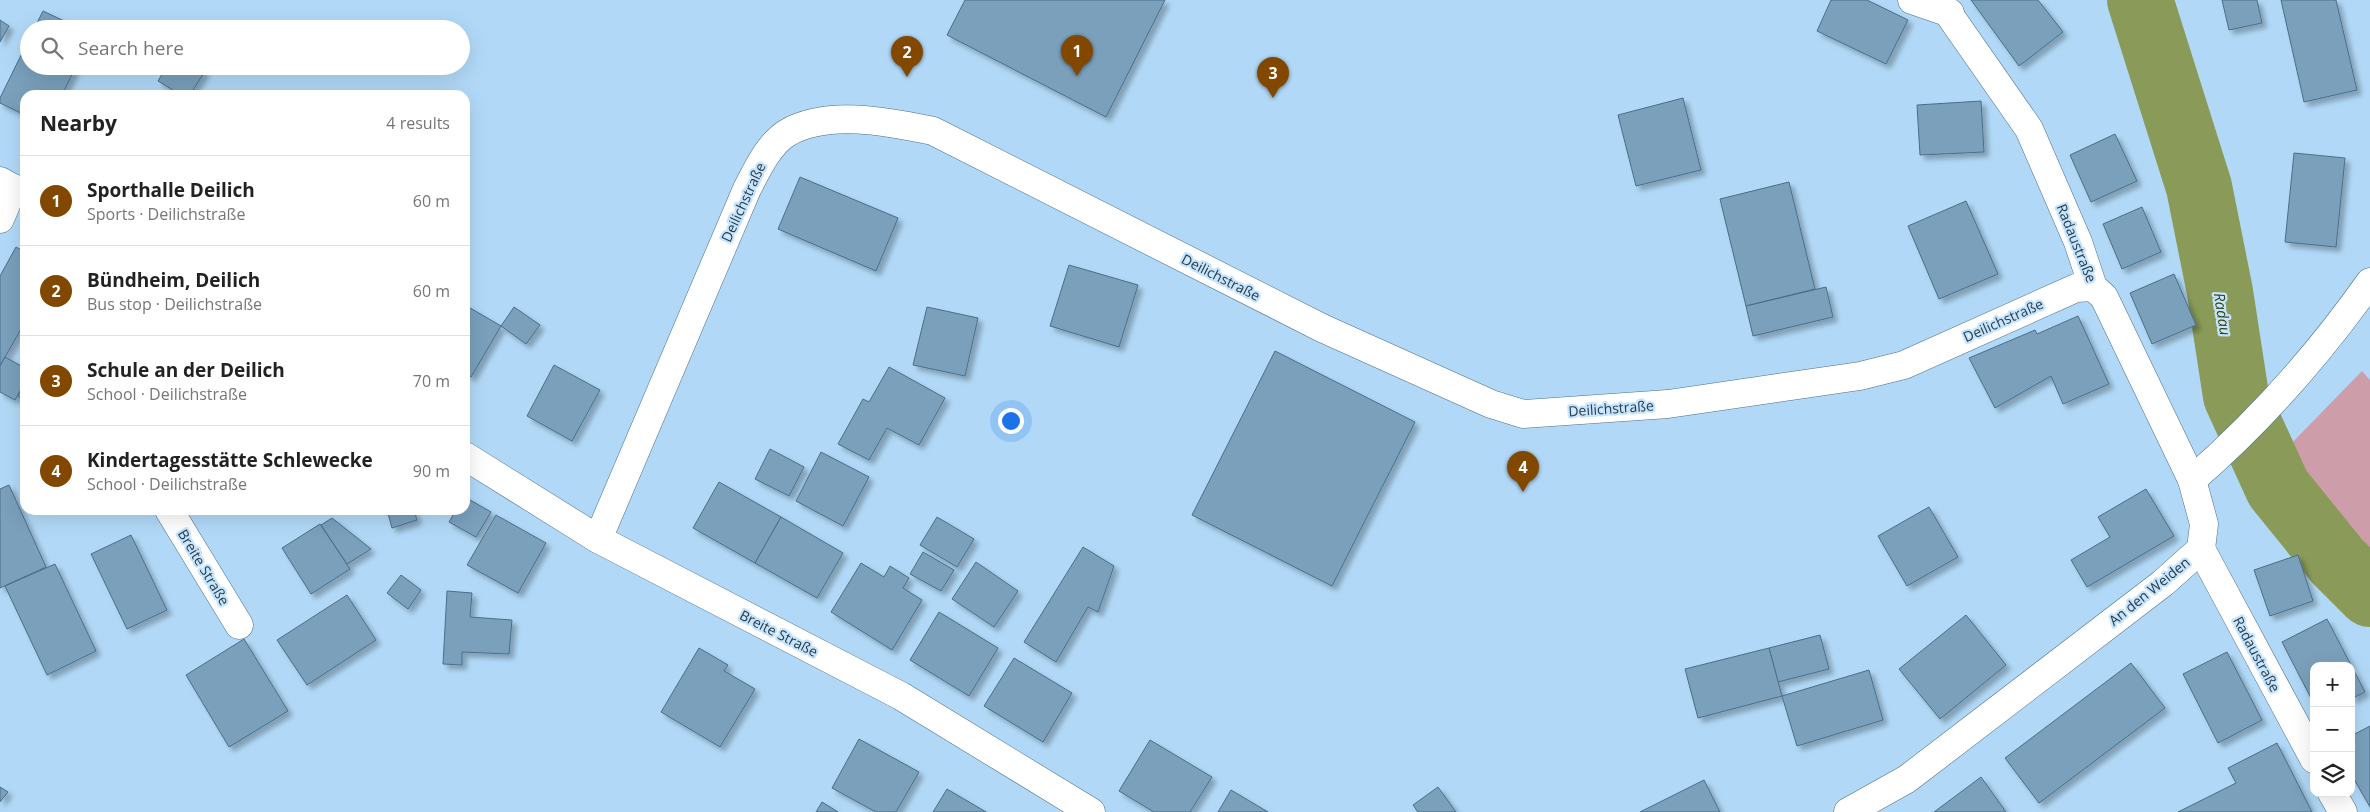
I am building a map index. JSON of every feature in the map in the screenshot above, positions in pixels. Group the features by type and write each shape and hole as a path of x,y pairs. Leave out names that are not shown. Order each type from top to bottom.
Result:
{"street":[{"name":"Radaustraße","path":"1912,0 1944,7 2029,129 2078,242 2093,287 2104,297 2192,480"},
{"name":"Deilichstraße","path":"598,539 747,189 766,155 786,134 812,122 887,121 932,131 1322,328 1491,404 1523,414 1668,404 1860,376 1904,365 2076,288 2093,287"},
{"path":"0,220 13,188"},
{"path":"2192,480 2229,448 2272,403 2352,308 2370,282"},
{"name":"Breite Straße","path":"470,459 598,539 901,696 1091,812"},
{"name":"An den Weiden","path":"1848,812 1907,779 2163,583 2201,549 2204,524 2192,480"},
{"name":"Breite Straße","path":"172,515 239,625"},
{"name":"Radaustraße","path":"2201,549 2310,752"},
{"path":"2334,797 2342,812"}],"shaded area":[{"path":"2362,371 2370,380 2370,568 2354,552 2282,453"}],"building":[{"path":"965,0 1165,0 1106,117 947,35"},
{"path":"1831,0 1867,0 1908,20 1886,64 1817,31"},
{"path":"1971,0 2038,0 2063,32 2019,66"},
{"path":"2222,0 2257,0 2262,23 2229,30"},
{"path":"2281,0 2336,0 2357,90 2304,102"},
{"path":"43,11 62,20 38,20"},
{"path":"0,20 9,26 0,42"},
{"path":"20,57 20,75 72,75 64,90 20,90 20,113 0,103 0,98"},
{"path":"162,75 202,75 193,90 173,90 158,81"},
{"path":"1683,98 1701,170 1636,186 1618,115"},
{"path":"1981,101 1984,152 1920,155 1917,105"},
{"path":"2115,134 2137,181 2091,202 2070,155"},
{"path":"2294,153 2345,158 2336,247 2285,242"},
{"path":"800,177 898,218 876,271 778,229"},
{"path":"1789,182 1815,289 1746,306 1720,199"},
{"path":"1966,201 1998,274 1939,299 1908,226"},
{"path":"2142,207 2161,252 2122,269 2103,224"},
{"path":"16,247 20,249 20,331 0,366 0,276"},
{"path":"1069,265 1138,285 1119,347 1050,326"},
{"path":"2174,274 2196,325 2152,344 2130,293"},
{"path":"1826,287 1833,317 1753,336 1746,306"},
{"path":"514,307 540,325 526,344 501,326"},
{"path":"927,307 978,318 965,376 913,365"},
{"path":"470,308 501,326 470,376"},
{"path":"2078,316 2109,384 2063,404 2051,376 1995,408 1969,358 2035,330 2037,334"},
{"path":"1275,351 1415,422 1332,586 1192,515"},
{"path":"5,357 20,365 20,391 15,400 0,392 0,366"},
{"path":"554,365 600,390 572,441 527,416"},
{"path":"889,367 945,398 919,445 887,428 869,460 838,444 863,399 869,402"},
{"path":"770,449 804,467 789,496 755,479"},
{"path":"821,452 869,477 843,526 796,501"},
{"path":"719,482 781,517 755,563 693,528"},
{"path":"9,485 20,509 20,515 23,515 46,567 0,588 0,489"},
{"path":"2146,489 2174,536 2087,587 2071,560 2110,537 2098,517"},
{"path":"470,500 491,512 476,537 449,522 453,515 470,515"},
{"path":"1929,507 1958,557 1907,586 1878,536"},
{"path":"388,515 416,515 417,520 392,528"},
{"path":"496,515 546,543 518,593 467,565"},
{"path":"781,517 843,553 817,598 755,563"},
{"path":"937,517 974,539 957,567 920,545"},
{"path":"332,518 371,549 347,564 321,525"},
{"path":"320,524 350,569 311,594 282,548"},
{"path":"131,535 167,610 127,629 91,554"},
{"path":"1083,547 1114,566 1098,612 1088,607 1056,662 1024,642"},
{"path":"923,552 954,570 941,591 910,574"},
{"path":"2298,555 2313,601 2270,616 2254,570"},
{"path":"976,562 1018,591 994,627 952,599"},
{"path":"861,563 884,577 890,566 909,578 903,588 922,600 892,650 831,612"},
{"path":"55,564 96,651 47,675 5,586"},
{"path":"401,575 421,590 408,609 387,593"},
{"path":"447,591 472,593 470,617 512,620 509,654 462,652 462,665 443,664"},
{"path":"347,595 376,640 307,685 277,640"},
{"path":"939,612 998,648 969,696 910,660"},
{"path":"1966,615 2006,665 1940,719 1899,669"},
{"path":"2327,619 2349,662 2310,662 2310,696 2282,642"},
{"path":"1820,635 1829,669 1778,682 1769,648"},
{"path":"244,639 288,711 229,747 186,675"},
{"path":"699,648 728,665 724,671 755,689 720,747 661,712"},
{"path":"1769,648 1782,696 1698,718 1685,669"},
{"path":"2227,652 2262,720 2218,743 2183,674"},
{"path":"1014,658 1072,693 1043,742 984,706"},
{"path":"2131,663 2165,708 2039,803 2005,758"},
{"path":"1869,670 1883,720 1797,746 1782,696"},
{"path":"2355,673 2365,692 2355,697"},
{"path":"2370,726 2370,807 2355,781 2355,734"},
{"path":"859,739 919,772 896,812 876,812 832,788"},
{"path":"1150,740 1212,777 1190,812 1154,812 1119,791"},
{"path":"2277,743 2312,812 2178,812 2236,783 2228,768"},
{"path":"1981,777 2006,812 1934,812"},
{"path":"1704,780 1720,812 1640,812"},
{"path":"0,787 8,792 0,802"},
{"path":"1438,787 1456,812 1418,812 1413,805"},
{"path":"947,789 986,812 933,812"},
{"path":"1231,790 1268,812 1218,812"},
{"path":"822,802 838,812 816,812"}],"waterway":[{"name":"Radau","path":"2140,0 2199,187 2220,292 2236,396 2278,488 2337,561 2370,594"}],"place":[{"name":"Sporthalle Deilich","path":"1077,76"},
{"name":"Bündheim, Deilich","path":"907,77"},
{"name":"Schule an der Deilich","path":"1273,98"},
{"name":"Kindertagesstätte Schlewecke","path":"1523,492"}]}
